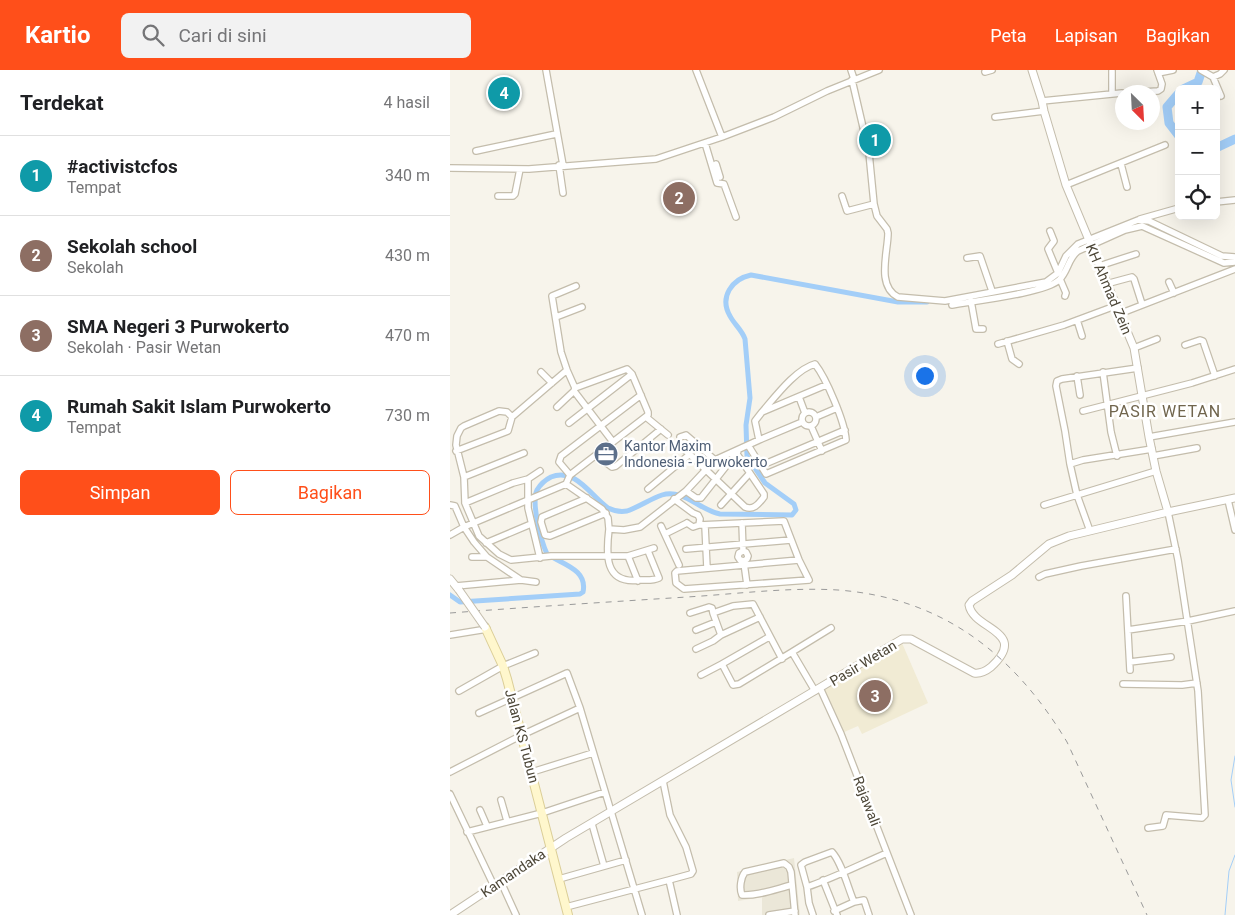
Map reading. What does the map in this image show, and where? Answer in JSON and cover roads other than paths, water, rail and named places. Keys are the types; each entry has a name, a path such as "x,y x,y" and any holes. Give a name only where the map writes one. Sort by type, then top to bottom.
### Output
{"main road":[{"name":"Jalan KS Tubun","path":"486,628 503,666 567,911"}],"street":[{"path":"546,70 561,165 563,193"},
{"path":"696,70 722,137"},
{"path":"851,70 869,153 874,204 877,216 888,233 885,264 886,277 894,295 898,297 945,300 971,299 1048,286 1059,276 1070,250 1078,244 1089,243 1138,220 1175,209"},
{"path":"450,168 520,169 656,159 722,137 783,113 810,98 880,70"},
{"path":"985,72 992,70"},
{"name":"KH Ahmad Zein","path":"1032,70 1066,185 1134,348 1152,453 1168,512"},
{"path":"1160,90 1162,84 1157,71 1173,70"},
{"path":"1201,70 1211,76 1221,96"},
{"path":"1211,76 1220,74 1224,70"},
{"path":"1112,72 1112,94"},
{"path":"1042,100 1115,94"},
{"path":"995,117 1044,111"},
{"path":"476,151 556,134"},
{"path":"706,142 720,177"},
{"path":"706,142 717,183 723,184 736,216"},
{"path":"1066,185 1165,145"},
{"path":"1121,164 1127,187"},
{"path":"498,196 513,196 515,194 520,169"},
{"path":"842,196 847,211 874,204"},
{"path":"1220,202 1235,200"},
{"path":"1138,220 1149,221 1222,256 1235,258"},
{"path":"1104,236 1142,226 1212,258 1224,262 1235,262"},
{"path":"1050,231 1054,241 1048,248 1066,293 1064,296"},
{"path":"1099,266 1136,254"},
{"path":"967,258 980,256 992,291"},
{"path":"1119,314 1235,269"},
{"path":"952,305 992,291 1046,282 1059,276"},
{"path":"1106,284 1132,277 1142,304"},
{"path":"1170,282 1174,293"},
{"path":"576,286 552,296 561,352 574,390 613,442"},
{"path":"971,299 976,329 984,329"},
{"path":"998,344 1116,306"},
{"path":"556,317 582,307"},
{"path":"1077,320 1082,336"},
{"path":"1134,348 1158,339"},
{"path":"1007,341 1013,360 1019,364"},
{"path":"1185,344 1203,341 1215,376"},
{"path":"743,448 766,474 845,441 845,430 837,408 816,365 814,364 801,372 778,393 755,421 759,440"},
{"path":"1090,531 1070,464 1056,386 1057,381 1077,376 1138,368"},
{"path":"450,535 538,496 568,479 646,417 648,412 632,374 629,370 625,369 574,390 557,407"},
{"path":"1084,412 1235,369"},
{"path":"456,451 508,431 512,417 567,370"},
{"path":"541,372 552,383"},
{"path":"1103,372 1116,456"},
{"path":"570,423 632,374"},
{"path":"1077,376 1080,395"},
{"path":"762,412 826,385"},
{"path":"472,557 487,557 506,564 551,556 606,555 628,556 651,549 659,578 630,582 618,577 609,565 606,555 609,529 606,513 568,479 560,462 561,456 641,395"},
{"path":"799,397 805,413"},
{"path":"802,422 805,426 810,426 815,422 816,417 837,408"},
{"path":"487,557 474,542 469,525 465,503 464,476 456,451 457,436 461,428 500,412 507,412 512,417"},
{"path":"805,413 811,413 816,417"},
{"path":"802,422 805,413"},
{"path":"646,417 668,435"},
{"path":"609,529 624,530 640,527 686,491 715,460 802,422"},
{"path":"1149,437 1235,422"},
{"path":"810,426 822,451"},
{"path":"596,455 612,467 616,466 661,429"},
{"path":"760,466 845,430"},
{"path":"680,437 686,436 715,460"},
{"path":"683,448 731,494 749,508 758,504 764,497 764,494 762,488 750,474 743,448"},
{"path":"686,491 699,498 743,448"},
{"path":"1070,464 1083,460 1197,448"},
{"path":"464,476 524,452"},
{"path":"648,489 690,454"},
{"path":"465,503 513,483 528,479 540,471"},
{"path":"1044,505 1156,471"},
{"path":"722,505 750,474"},
{"path":"528,479 531,524 541,557"},
{"path":"677,497 693,513 700,517 706,547 707,568"},
{"path":"587,498 542,517 541,522 546,536 606,513"},
{"path":"1232,499 1235,530"},
{"name":"Pasir Wetan","path":"551,848 905,638 911,639 974,673 985,672 1002,654 1005,646 1004,641 1001,636 972,613 969,606 970,603 1012,576 1049,544 1068,536 1232,499"},
{"path":"450,505 454,506 469,525 521,580"},
{"path":"1148,828 1163,826 1166,816 1205,817 1197,683 1176,549 1168,512"},
{"path":"687,523 687,517 693,513"},
{"path":"687,523 693,527 702,525 784,522 808,580 689,589 681,588 676,583 675,573 677,572 744,563 799,560"},
{"path":"665,534 687,523"},
{"path":"742,523 743,548 748,556 744,563 747,585"},
{"path":"486,543 531,524"},
{"path":"661,526 679,565"},
{"path":"686,549 706,547 743,548 792,540"},
{"path":"1039,577 1081,566 1176,549"},
{"path":"628,556 638,581"},
{"path":"450,579 486,628 450,635"},
{"path":"458,588 521,580 536,582"},
{"path":"1126,596 1130,670"},
{"path":"713,613 733,606 753,604 782,659"},
{"path":"690,613 709,607 712,608 721,635"},
{"path":"1128,630 1188,622 1235,611"},
{"path":"696,649 760,617"},
{"path":"696,630 716,622"},
{"path":"722,664 733,685 736,685 831,628"},
{"path":"700,676 769,637"},
{"path":"459,690 503,666 535,652"},
{"name":"Rajawali","path":"792,652 801,669 818,689 841,734 911,915"},
{"path":"1130,662 1171,657"},
{"path":"479,714 568,673 642,915"},
{"path":"1123,684 1182,685 1197,683"},
{"path":"450,772 580,708"},
{"path":"532,772 593,753"},
{"path":"567,911 693,872 686,847 670,816 663,781"},
{"path":"467,832 542,813 605,792"},
{"path":"450,794 467,832 516,915"},
{"path":"501,800 507,821"},
{"path":"480,810 488,826"},
{"path":"592,824 604,866"},
{"name":"Kamandaka","path":"450,915 551,848"},
{"path":"813,915 802,864 828,852 832,852 834,855 854,902"},
{"path":"807,886 887,853"},
{"path":"559,879 626,860"},
{"path":"769,915 795,913 791,872 789,867 784,863 745,872 742,877 740,890 742,894 767,892 792,885"},
{"path":"669,880 677,915"},
{"path":"823,880 836,913 854,902 864,900 870,915"}],"waterway":[{"path":"1192,85 1198,82 1202,70"},
{"path":"1175,98 1167,107 1169,123 1175,131"},
{"path":"1220,146 1235,139"},
{"path":"1129,226 1144,224 1179,240"},
{"path":"1077,250 1100,238"},
{"path":"450,595 460,602 580,594 583,592 581,578 572,568 547,554 542,540 535,496 541,484 551,477 560,475 575,479 608,508 618,511 627,511 662,495 670,494 685,497 706,509 720,514 792,515 796,510 794,504 765,483 747,456 746,425 750,398 745,339 730,316 726,302 729,290 738,280 751,275 898,302 927,302"},
{"path":"1235,756 1231,780 1235,807"},
{"path":"1225,915 1229,871 1235,855"}],"railway":[{"path":"450,613 762,591 819,589 876,595 911,605 943,618 972,636 999,657 1024,682 1046,711 1067,742 1147,915"}],"place":[{"name":"Rumah Sakit Islam Purwokerto","path":"504,93"},
{"name":"#activistcfos","path":"875,140"},
{"name":"Sekolah school","path":"679,198"},
{"name":"Kantor Maxim Indonesia - Purwokerto","path":"606,454"},
{"name":"SMA Negeri 3 Purwokerto","path":"875,696"}],"district":[{"name":"PASIR WETAN","path":"1165,411"}]}
